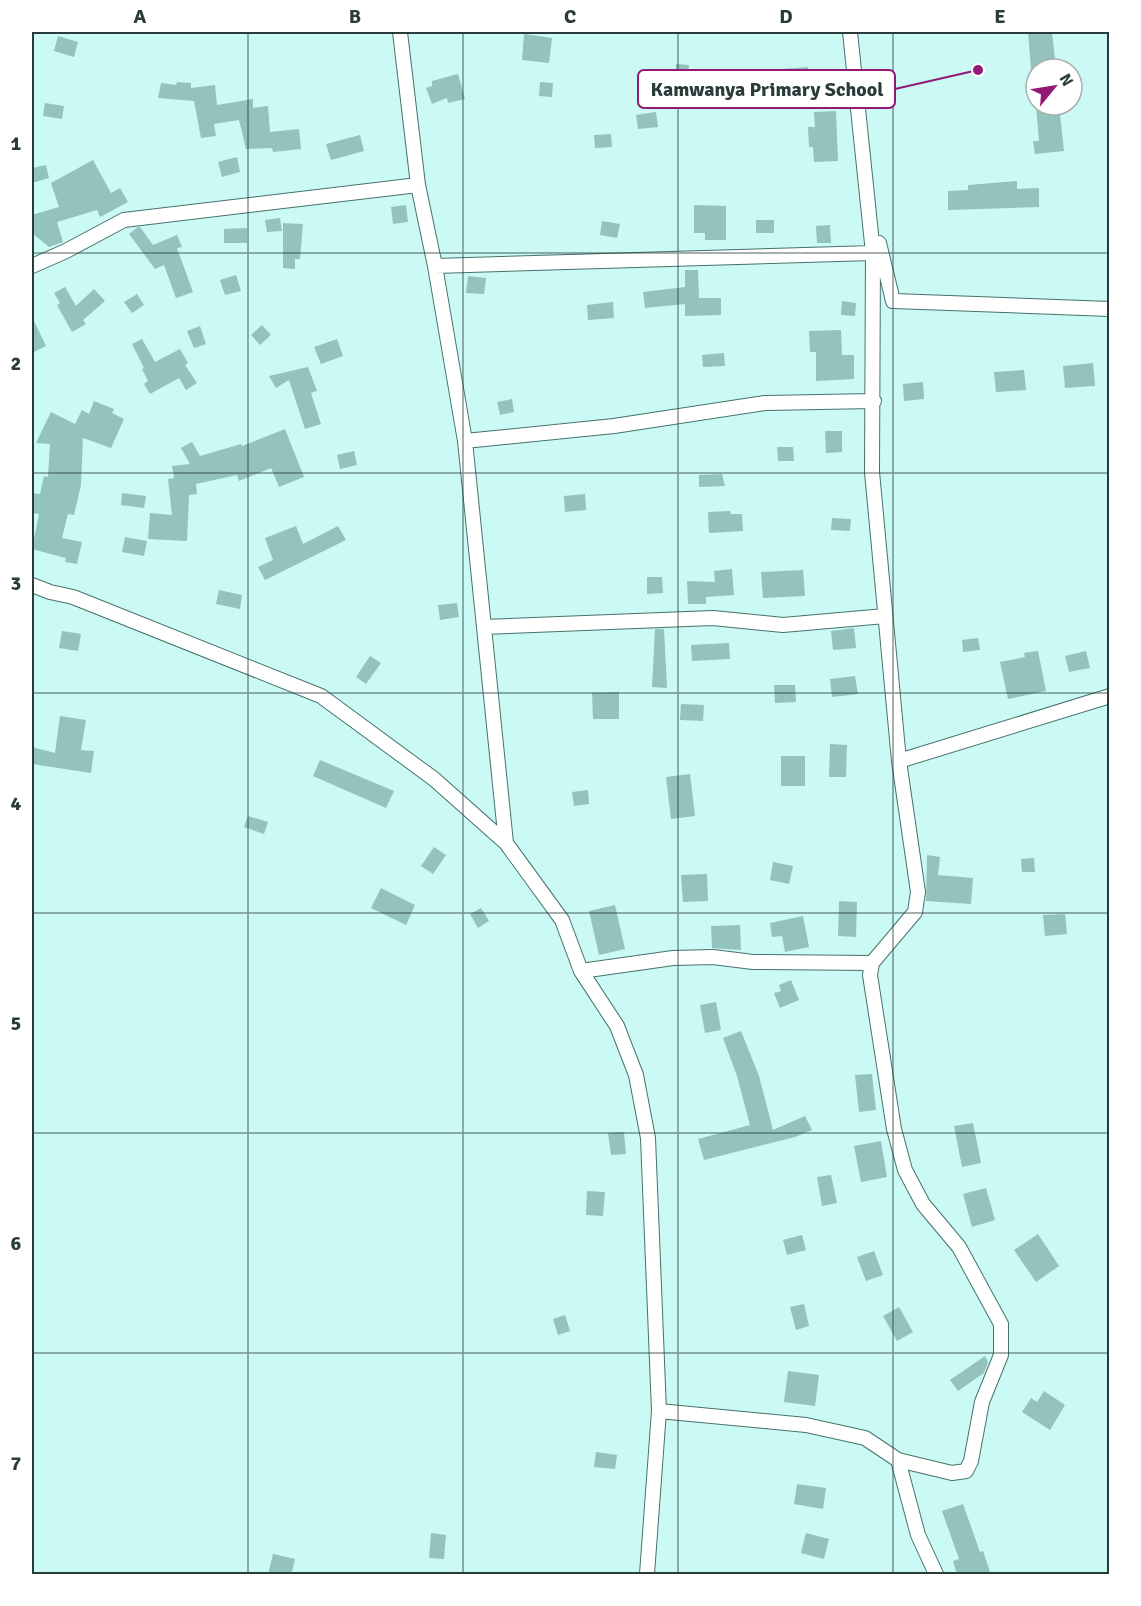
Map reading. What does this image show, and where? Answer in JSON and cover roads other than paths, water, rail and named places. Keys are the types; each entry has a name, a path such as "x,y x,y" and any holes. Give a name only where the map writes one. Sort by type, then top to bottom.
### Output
{"street":[{"path":"400,32 418,185 435,266 465,441 506,843"},
{"path":"659,1411 816,1426 865,1438 898,1460 952,1473 966,1471 971,1461 982,1402 1001,1355 1001,1324 959,1247 923,1204 905,1170 894,1129 889,1086 874,1014 870,975 872,963 915,912 918,892 899,761 872,472 873,253 850,32"},
{"path":"32,266 124,220 418,185"},
{"path":"868,201 893,301 1110,309"},
{"path":"435,266 873,253"},
{"path":"465,441 614,426 765,404 874,401"},
{"path":"32,586 73,597 321,696 434,779 506,843 562,920 581,971 617,1026 636,1076 648,1138 659,1411 647,1575"},
{"path":"484,627 713,618 783,625 885,616"},
{"path":"899,761 1110,696"},
{"path":"581,971 673,958 713,957 753,962 872,963"},
{"path":"898,1460 918,1535 936,1575"}],"place":[{"name":"Kamwanya Primary School","path":"978,70"}]}
